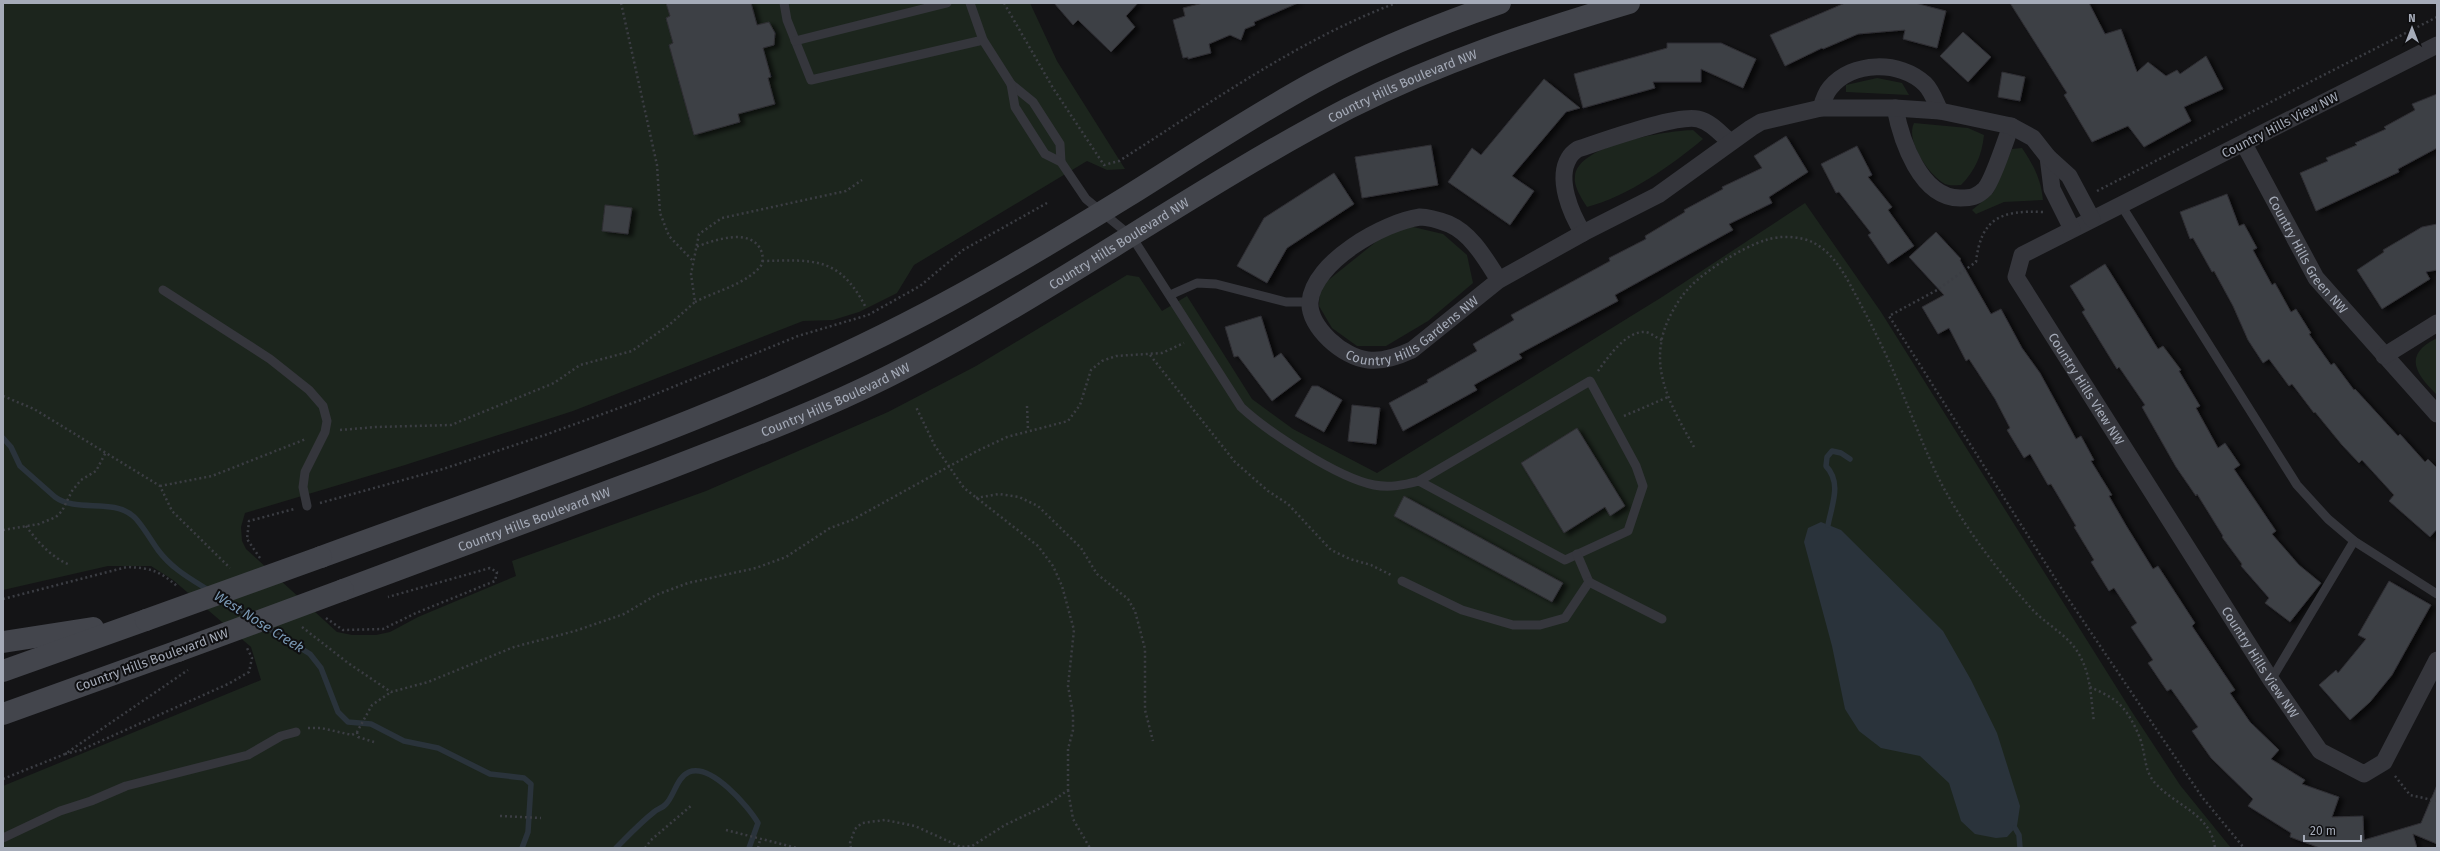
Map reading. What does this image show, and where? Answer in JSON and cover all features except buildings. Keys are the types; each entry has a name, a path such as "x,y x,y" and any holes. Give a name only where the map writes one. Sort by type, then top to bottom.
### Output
{"main road":[{"path":"3,671 577,463 737,401 822,365 945,304 1103,211 1258,115 1315,82 1376,52 1450,20 1500,3"},
{"name":"Country Hills Boulevard NW","path":"3,714 343,590 748,438 885,378 995,320 1261,158 1347,110 1413,78 1485,48 1629,3"},
{"path":"3,642 146,620"}],"street":[{"name":"Country Hills View NW","path":"2384,762 2364,774 2320,751 2271,680 2016,277 2022,255 2437,45"},
{"path":"1821,108 1829,89 1849,73 1875,67 1890,67 1915,76 1926,85 1940,111"},
{"name":"Country Hills Gardens NW","path":"1310,302 1315,324 1328,339 1345,352 1367,360 1385,358 1412,350 1499,280 1583,233 1658,195 1730,142 1761,122 1821,108 1895,108 1940,111 2011,126 2033,138 2048,157 2069,176 2083,199 2092,219"},
{"path":"1895,108 1900,134 1918,171 1936,190 1954,198 1974,198 1986,188 2011,126"},
{"path":"1583,233 1573,217 1564,170 1569,157 1578,149 1676,120 1697,119 1709,123 1730,142"},
{"name":"Country Hills Green NW","path":"2244,144 2316,278 2437,414"},
{"path":"2048,157 2052,189 2072,229"},
{"path":"1310,302 1313,292 1324,272 1355,244 1397,222 1422,217 1450,225 1472,241 1499,280"},
{"path":"2384,356 2437,323"},
{"path":"2384,762 2437,660"}],"lane":[{"path":"784,3 787,20 811,80 983,40"},
{"path":"795,41 948,3"},
{"path":"970,3 983,40 1011,84 1033,102 1060,144 1061,162"},
{"path":"1011,84 1015,107 1045,154 1061,162 1077,183 1086,199 1103,211 1132,237 1241,407 1258,422 1336,471 1374,484 1399,487 1419,481 1590,381 1636,466 1643,486 1628,531 1565,560 1419,481"},
{"path":"2121,205 2297,485 2328,519 2354,541 2437,594"},
{"path":"1170,295 1197,283 1216,284 1286,302 1310,302"},
{"path":"164,290 270,359 309,390 323,406 326,421 325,432 305,472 303,487 307,506"},
{"path":"2271,680 2354,541"},
{"path":"1577,554 1589,582 1662,619"},
{"path":"1402,581 1462,610 1513,625 1540,625 1565,618 1589,582"},
{"path":"3,838 60,811 91,801 126,786 248,755 281,736 296,732"}],"path":[{"path":"620,3 657,165 660,213 669,236 693,261"},
{"path":"1004,3 1053,88 1104,165 1119,161 1244,80 1320,38 1396,3"},
{"path":"2083,199 2437,17"},
{"path":"695,302 691,274 699,234 722,218 846,191 862,180"},
{"path":"2062,209 2012,212 1999,216 1990,223 1982,234 1976,262 1937,290 1889,316 2063,592 2202,797 2244,848"},
{"path":"160,486 212,476 325,432 376,427 451,425 554,383 580,365 632,351 669,325 695,302 752,274 762,266 762,253 756,244 746,237 731,237 696,246"},
{"path":"1694,448 1668,398 1661,360 1662,340 1671,316 1688,289 1713,269 1741,252 1767,240 1792,237 1813,242 1826,252 1844,272 1874,329 1918,432 1953,505 2006,578 2034,611 2072,645 2085,667 2090,686 2094,722"},
{"path":"762,261 798,260 824,263 845,277 856,288 865,306"},
{"path":"1590,381 1609,355 1635,333 1646,332 1662,340"},
{"path":"296,732 321,728 352,735 357,732 368,712 380,698 391,692 428,682 514,646 575,631 624,614 656,595 688,583 756,568 786,557 830,528 852,520 949,466 1007,437 1028,430 1068,421 1080,405 1091,370 1102,361 1116,356 1150,355 1168,351 1195,336"},
{"path":"1150,355 1235,462 1268,490 1288,504 1331,550 1350,559 1371,565 1402,581"},
{"path":"3,396 34,410 106,452 160,486 172,511 220,560"},
{"path":"1612,422 1668,398"},
{"path":"1027,406 1028,430"},
{"path":"916,407 936,446 964,488 1038,546 1053,566 1062,586 1074,630 1068,686 1073,713 1073,730 1068,749 1068,790 1073,819 1090,848"},
{"path":"3,530 26,526 56,517 62,511 72,491 82,480 96,471 106,452"},
{"path":"975,498 999,494 1019,498 1038,506 1081,548 1097,574 1128,599 1135,611 1145,649 1145,710 1154,740"},
{"path":"26,526 34,537 59,560 68,564"},
{"path":"312,636 391,692"},
{"path":"3,779 65,754 191,668"},
{"path":"2090,686 2106,695 2123,708 2143,747 2150,776 2158,786 2199,818 2213,837 2215,848"},
{"path":"357,732 358,737 374,742"},
{"path":"2384,762 2410,795 2437,801"},
{"path":"851,848 850,843 856,830 862,823 879,820 915,826 961,847 972,846 1005,825 1049,804 1068,790"},
{"path":"645,848 651,840 692,805"},
{"path":"500,816 541,818"},
{"path":"726,830 760,840 797,848"},
{"path":"758,848 760,840"}],"shaded area":[{"path":"3,3 1030,3 1057,61 1125,169 1107,170 1087,161 914,265 897,293 859,312 833,320 803,321 573,411 405,465 245,513 241,527 242,541 246,549 337,632 352,635 376,635 390,632 418,617 516,576 512,561 706,491 888,412 976,366 1127,275 1139,277 1162,311 1187,296 1252,399 1293,429 1377,473 1662,297 1805,203 1881,312 2132,712 2180,785 2231,848 3,848 3,786 261,680 251,647 173,580 151,566 108,566 3,590"},
{"path":"1877,78 1902,83 1909,95 1846,92 1846,85"},
{"path":"1914,123 1968,128 1984,135 1980,156 1974,168 1961,185 1945,184 1932,173 1920,157 1916,148 1912,130"},
{"path":"1693,130 1703,139 1677,159 1648,179 1618,196 1587,207 1575,184 1575,176 1580,165 1591,155 1625,141 1664,133"},
{"path":"2022,148 2036,173 2041,186 2043,200 2004,202 1976,214 1972,210 1993,193 2012,149"},
{"path":"1409,226 1443,234 1467,255 1473,283 1428,321 1386,346 1357,346 1332,328 1319,306 1320,291 1326,282 1382,237"},
{"path":"2437,338 2437,395 2423,380 2416,365 2416,358 2419,351 2426,344"},
{"path":"1821,522 1841,530 1943,631 1971,680 1997,733 2020,806 2017,826 2007,837 1996,838 1975,834 1961,821 1949,783 1920,756 1881,748 1859,731 1845,709 1832,646 1804,542 1808,528"}],"waterway":[{"name":"West Nose Creek","path":"3,438 11,447 20,466 55,497 64,502 105,506 125,511 136,519 163,557 169,563 210,591"},
{"path":"1828,525 1835,487 1834,479 1826,466 1827,457 1832,451 1841,453 1850,459"},
{"name":"West Nose Creek","path":"223,599 253,618"},
{"name":"West Nose Creek","path":"263,625 310,654 321,668 338,712 348,722 371,724 404,741 438,748 490,774 524,778 531,784 528,832 522,848"},
{"name":"West Nose Creek","path":"616,848 655,811 669,801 681,778 685,774 698,771 708,774 728,788 738,797 758,823 749,848"},
{"path":"2015,828 2019,835 2020,848"}]}
